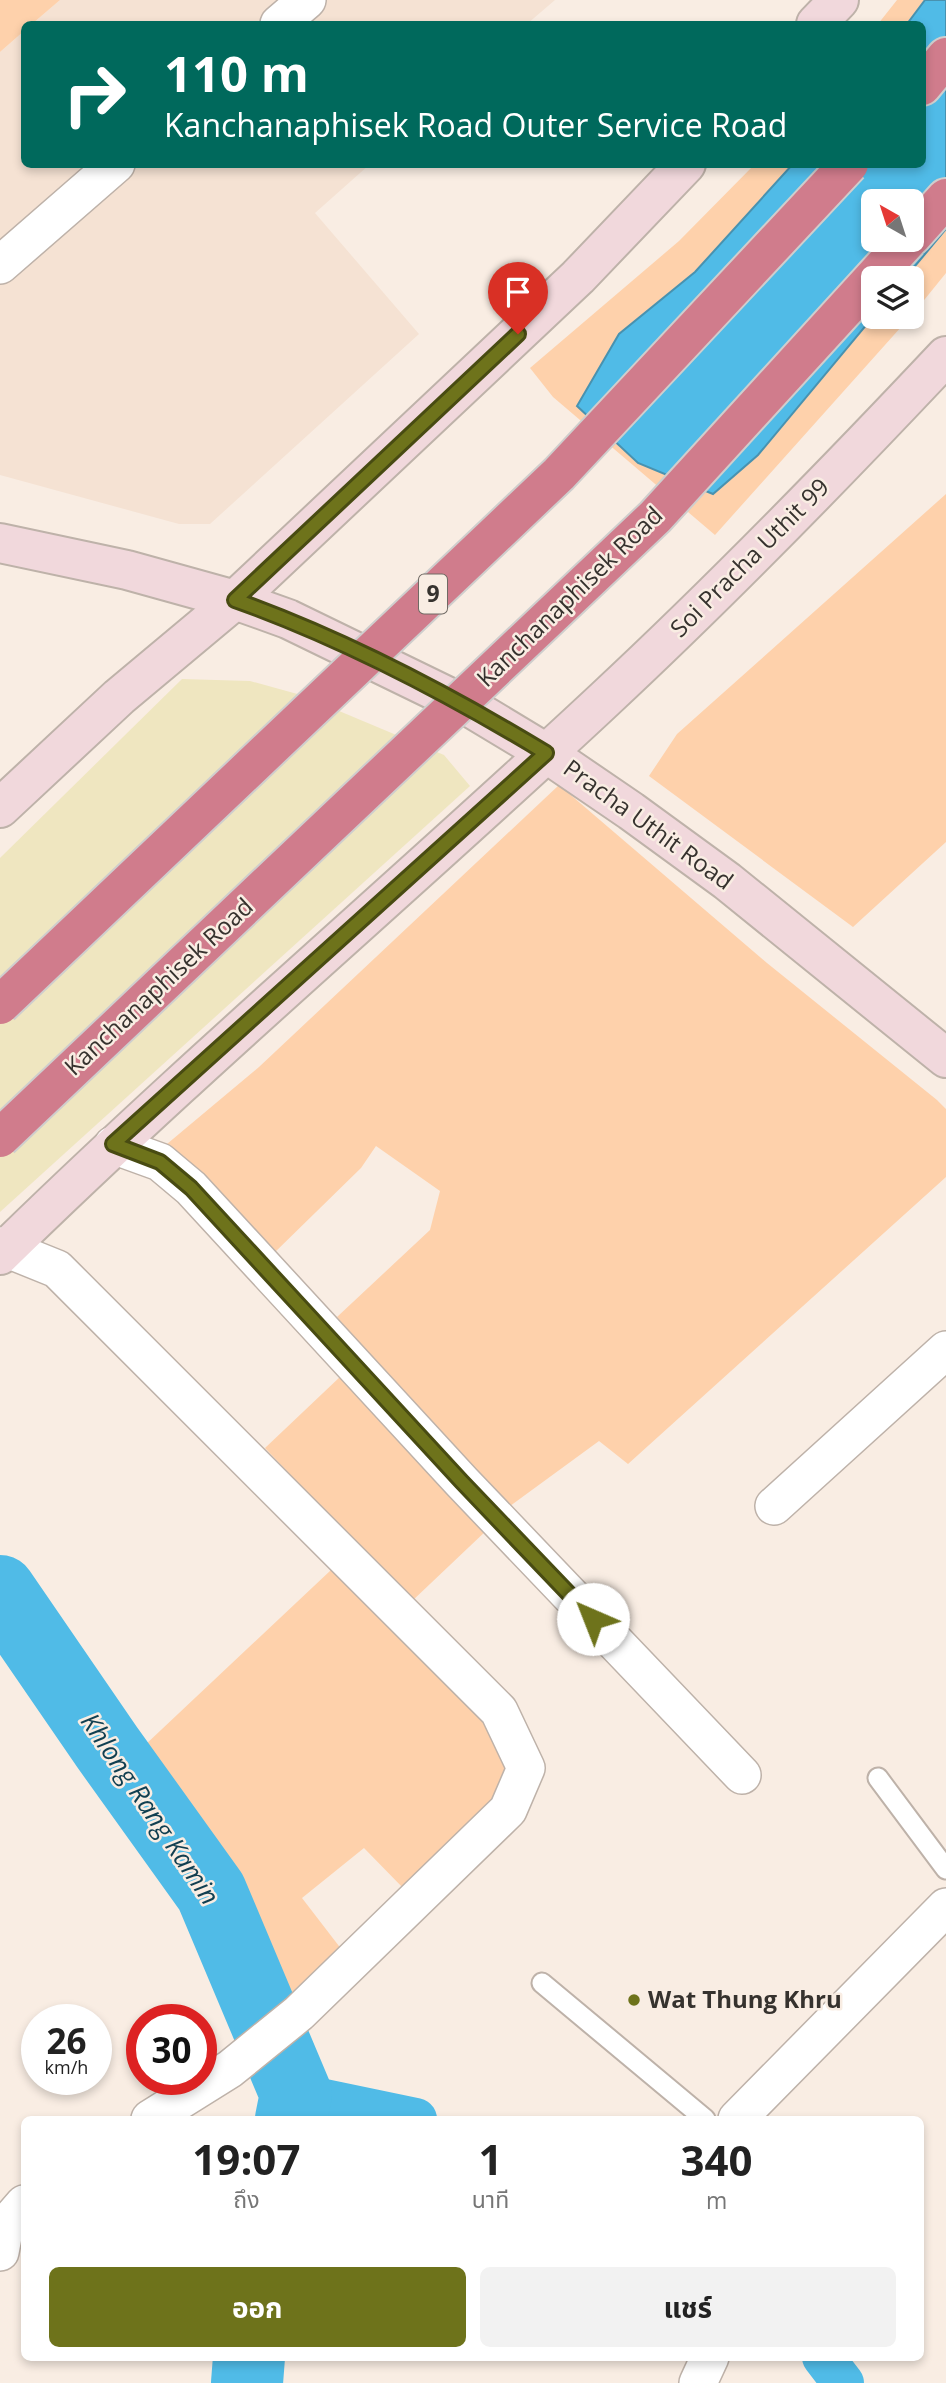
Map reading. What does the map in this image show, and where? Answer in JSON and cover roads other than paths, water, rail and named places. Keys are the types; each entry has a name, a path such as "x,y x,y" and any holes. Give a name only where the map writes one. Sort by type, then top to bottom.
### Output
{"highway":[{"path":"926,81 946,57"},
{"name":"9","path":"0,1005 559,474 845,168"},
{"path":"924,223 946,198"},
{"name":"Kanchanaphisek Road","path":"0,1138 655,517 897,252"}],"main road":[{"path":"819,21 839,0"},
{"path":"0,808 119,697 235,600 578,276 682,168"},
{"name":"Soi Pracha Uthit 99","path":"2,1250 113,1144 546,753 678,629 846,463 946,356"},
{"name":"Pracha Uthit Road","path":"0,543 127,570 235,600 288,619 473,709 546,753 631,811 727,881 943,1051"}],"street":[{"path":"282,21 307,0"},
{"path":"0,265 111,168"},
{"path":"113,1144 160,1162 191,1188 462,1482 742,1775"},
{"path":"2,1250 57,1269 499,1711 526,1768 508,1810 299,2013 230,2069 155,2116"},
{"path":"774,1506 946,1350"},
{"path":"740,2116 945,1911"},
{"path":"0,2252 5,2226 21,2207"},
{"path":"698,2383 708,2361"}],"lane":[{"path":"878,1778 946,1869"},
{"path":"542,1983 701,2116"}],"water":[{"path":"925,0 946,0 946,229 915,266 861,266 863,329 758,455 713,494 638,463 577,406 619,334 695,272 789,168 926,168 926,21 909,21"}],"waterway":[{"name":"Khlong Rang Kamin","path":"0,1591 211,1892 296,2094 292,2116"},
{"path":"296,2094 402,2116"},
{"name":"Khlong Rang Kamin","path":"247,2383 249,2361"},
{"path":"826,2361 843,2383"}],"place":[{"name":"Wat Thung Khru","path":"634,2000"}]}
